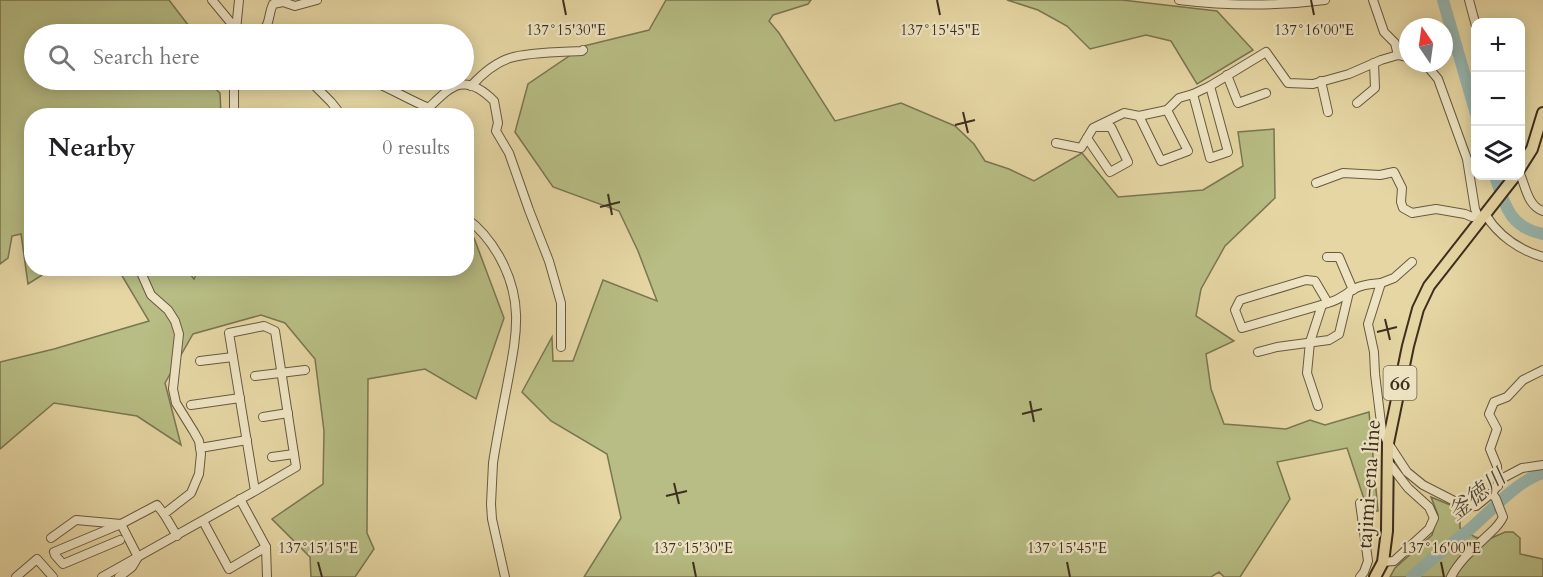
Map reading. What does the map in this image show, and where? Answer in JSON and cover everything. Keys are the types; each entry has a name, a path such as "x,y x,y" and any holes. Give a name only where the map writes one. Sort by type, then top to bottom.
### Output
{"main road":[{"path":"1525,163 1537,148 1543,113"},
{"name":"tajimi-ena line","path":"1375,577 1383,562 1388,531 1388,443 1418,309 1429,286 1482,215 1512,180"}],"street":[{"path":"212,0 230,24"},
{"path":"237,24 239,0"},
{"path":"268,24 273,4 283,2 295,6 317,0"},
{"path":"1179,0 1240,4 1323,0"},
{"path":"1056,143 1081,148 1093,128 1124,113 1139,116 1167,110 1179,98 1209,86 1266,52 1288,83 1313,84 1348,74 1398,55 1395,43 1384,32 1373,0"},
{"path":"1470,0 1474,18"},
{"path":"474,83 483,73 510,58 583,50"},
{"path":"1357,103 1375,88 1374,63"},
{"path":"1432,72 1438,79 1467,159 1475,209 1509,240 1522,249 1543,257"},
{"path":"1227,75 1238,104 1266,93"},
{"path":"1321,81 1328,112"},
{"path":"1193,94 1210,158 1228,152 1209,86"},
{"path":"474,88 490,97 496,106 498,123 496,131 509,153 549,261 561,303 561,347"},
{"path":"234,90 234,108"},
{"path":"319,90 335,108"},
{"path":"394,90 429,108 449,90"},
{"path":"1139,116 1161,161 1188,151 1167,110"},
{"path":"1087,138 1110,172 1128,162 1111,127 1093,128"},
{"path":"1316,183 1343,173 1380,176 1394,172 1402,188 1401,202 1404,208 1412,213 1436,209 1472,217 1482,215"},
{"path":"1523,180 1531,203 1543,210"},
{"path":"474,225 486,235 502,261 511,281 516,306 516,338 491,484 492,519 505,577"},
{"path":"1258,352 1277,346 1329,340 1339,334 1351,291 1339,257 1327,257"},
{"path":"1318,406 1307,373 1310,342 1325,304 1315,281 1306,280 1240,300 1234,310 1242,328 1325,304 1339,300 1364,285 1381,283 1394,278 1412,262"},
{"path":"143,276 151,294 168,310 175,321 179,334 173,389 176,403 199,441 201,454 199,474 191,493 164,514"},
{"path":"1381,283 1368,324 1374,352 1382,431 1407,472 1422,485 1466,507 1476,506 1494,496 1503,478 1522,468 1543,465"},
{"path":"102,577 296,468 275,331 264,327 229,333 255,491"},
{"path":"200,362 233,357"},
{"path":"255,376 305,369"},
{"path":"1498,486 1497,466 1490,449 1497,429 1489,414 1494,402 1506,397 1523,380 1543,370"},
{"path":"191,405 240,398"},
{"path":"263,417 288,413"},
{"path":"200,448 247,440"},
{"path":"272,457 294,454"},
{"path":"1383,562 1395,561 1429,529 1434,518 1429,507 1408,488 1387,461"},
{"path":"1451,577 1455,568 1499,525 1503,517 1494,496"},
{"path":"240,499 266,547 267,577"},
{"path":"1360,503 1368,561 1360,577"},
{"path":"120,540 63,564 54,552 157,506 177,536"},
{"path":"51,538 76,520 121,524"},
{"path":"203,521 229,569 266,547"},
{"path":"121,524 138,557"},
{"path":"119,577 132,567 138,557"},
{"path":"16,577 37,559 53,577"}],"green space":[{"path":"0,0 169,0 187,24 24,24 24,90 217,90 220,93 221,108 24,108 24,255 21,234 12,236 8,258 0,264"},
{"path":"666,0 811,0 808,4 773,15 769,21 835,121 901,103 955,126 974,144 985,161 1034,181 1082,153 1118,197 1203,190 1243,166 1238,132 1274,129 1275,198 1225,246 1201,289 1196,316 1234,341 1206,354 1211,389 1224,424 1286,429 1310,420 1325,425 1369,412 1378,511 1368,511 1347,448 1277,462 1290,499 1240,577 1224,577 1219,572 1211,577 584,577 621,518 607,454 551,421 522,392 552,337 553,361 573,361 603,280 657,301 638,251 619,211 553,187 515,132 528,84 584,46 649,30"},
{"path":"1007,0 1122,0 1217,11 1253,50 1197,84 1171,41 1146,35 1090,49 1067,26 1038,10"},
{"path":"474,238 504,318 476,399 425,369 368,379 367,533 374,549 355,577 311,577 310,557 272,519 323,484 324,431 315,359 285,323 261,315 193,334 165,383 181,445 137,416 54,403 0,449 0,362 149,321 122,276 192,276 194,279 195,276 474,276"},
{"path":"27,276 41,276 28,284"},
{"path":"1431,497 1460,509 1460,528 1475,537 1487,540 1505,532 1513,532 1520,538 1520,554 1543,559 1543,577 1390,577 1395,568 1432,535 1438,515"}],"waterway":[{"path":"1443,0 1471,97"},
{"path":"1497,180 1506,205 1516,220 1532,231 1543,234"},
{"name":"釜徳川","path":"1412,577 1514,489 1543,473"}]}
